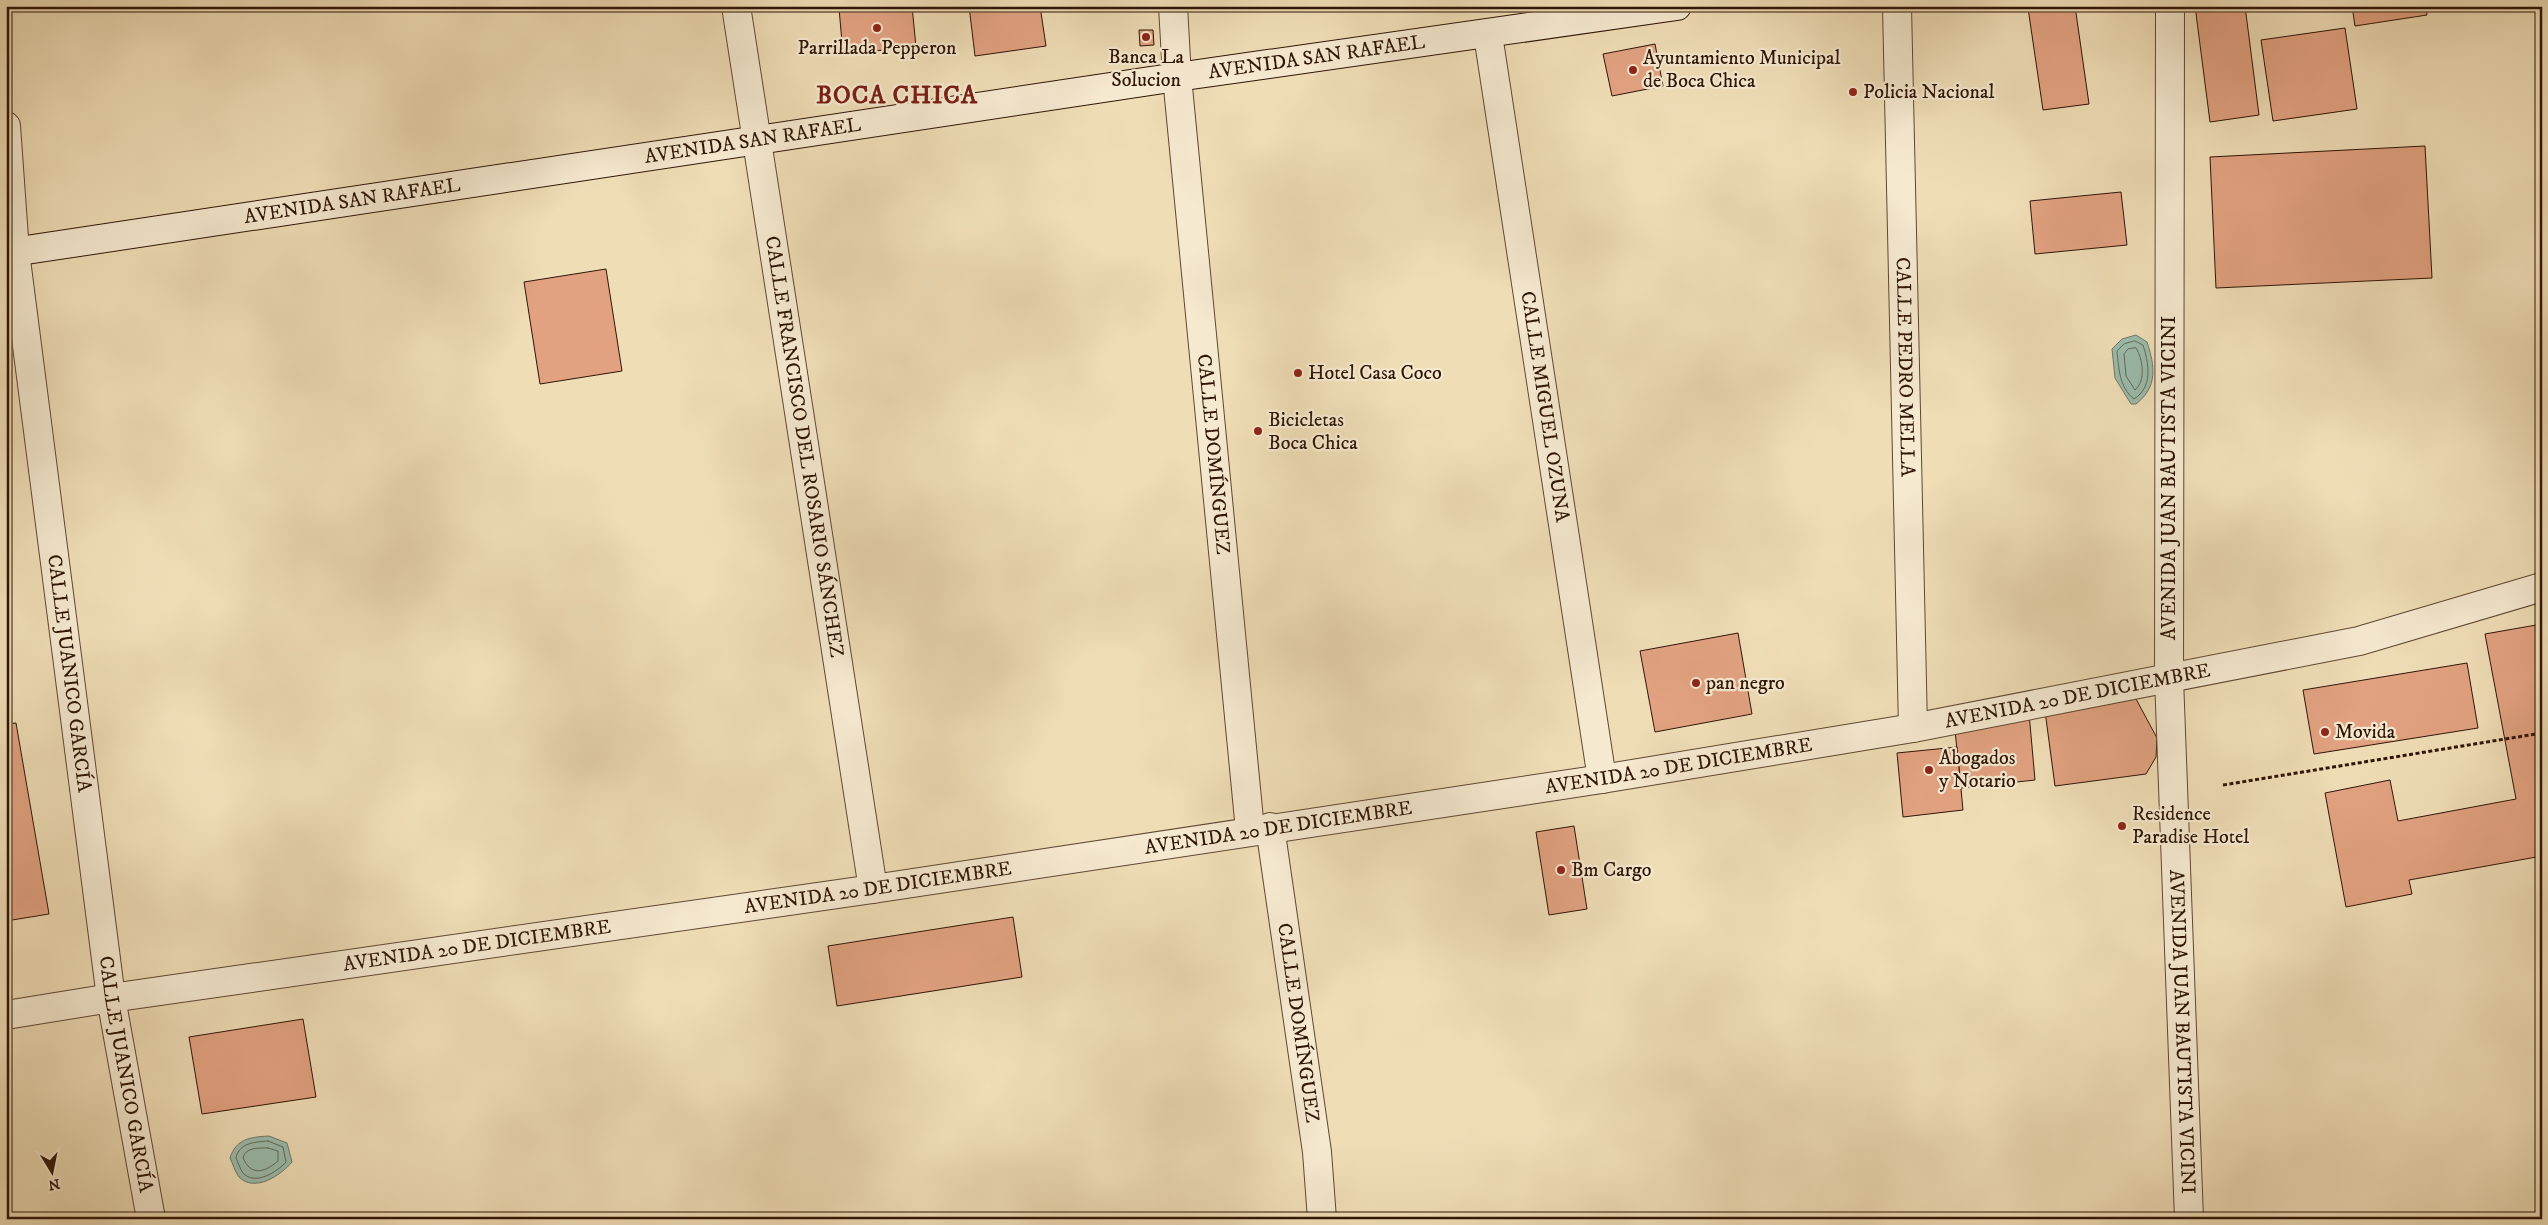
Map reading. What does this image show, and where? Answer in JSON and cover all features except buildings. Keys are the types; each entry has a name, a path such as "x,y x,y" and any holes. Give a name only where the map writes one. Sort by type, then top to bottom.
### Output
{"street":[{"name":"CALLE FRANCISCO DEL ROSARIO SÁNCHEZ","path":"736,6 873,889"},
{"name":"CALLE DOMÍNGUEZ","path":"1172,6 1176,77 1260,829 1317,1152 1322,1219"},
{"name":"AVENIDA SAN RAFAEL","path":"10,252 1176,77 1488,35 1677,6"},
{"name":"CALLE PEDRO MELLA","path":"1897,6 1913,728"},
{"name":"AVENIDA JUAN BAUTISTA VICINI","path":"2170,6 2169,678 2189,1219"},
{"name":"CALLE MIGUEL OZUNA","path":"1488,35 1602,779"},
{"name":"CALLE JUANICO GARCÍA","path":"6,126 10,252 111,998 151,1219"},
{"name":"AVENIDA 20 DE DICIEMBRE","path":"6,1015 111,998 873,889 1260,829 1602,779 1913,728 2359,641 2542,587"}],"path":[{"path":"2223,785 2542,733"}],"water":[{"path":"2136,335 2147,342 2152,359 2153,376 2148,391 2136,404 2131,404 2115,378 2112,349 2122,339"},
{"path":"269,1136 287,1143 292,1162 275,1177 260,1183 245,1181 239,1177 230,1158 233,1152 245,1140"}],"place":[{"name":"Parrillada Pepperon","path":"877,28"},
{"name":"Banca La Solucion","path":"1146,37"},
{"name":"Ayuntamiento Municipal de Boca Chica","path":"1633,70"},
{"name":"Policia Nacional","path":"1853,92"},
{"name":"Hotel Casa Coco","path":"1298,373"},
{"name":"Bicicletas Boca Chica","path":"1258,431"},
{"name":"pan negro","path":"1696,683"},
{"name":"Movida","path":"2325,732"},
{"name":"Abogados y Notario","path":"1929,770"},
{"name":"Residence Paradise Hotel","path":"2122,826"},
{"name":"Bm Cargo","path":"1561,870"}],"district":[{"name":"BOCA CHICA","path":"897,95"}]}
